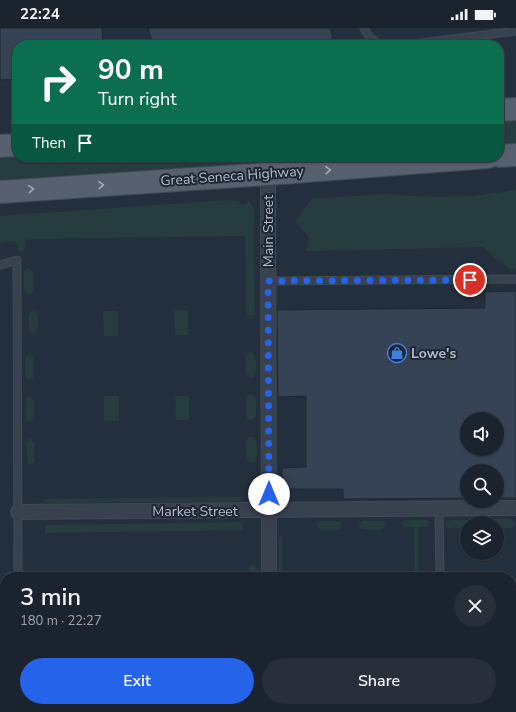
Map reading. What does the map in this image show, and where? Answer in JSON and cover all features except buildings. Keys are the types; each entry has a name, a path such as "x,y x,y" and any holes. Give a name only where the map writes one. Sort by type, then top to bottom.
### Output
{"main road":[{"path":"504,110 516,109"},
{"path":"0,146 12,145"},
{"path":"504,156 516,155"},
{"name":"Great Seneca Highway","path":"0,192 423,162"}],"street":[{"name":"Main Street","path":"268,174 269,572"},
{"name":"Market Street","path":"18,512 516,508"}],"lane":[{"path":"364,28 373,40"},
{"path":"445,40 516,31"},
{"path":"0,265 17,260 18,572"},
{"path":"268,281 516,280"},
{"path":"440,509 440,572"}],"green space":[{"path":"516,118 516,145 504,146 504,119"},
{"path":"12,153 12,162 296,162 0,183 0,154"},
{"path":"516,190 516,269 510,269 482,247 307,251 309,237 295,221 312,199 383,194 434,197 473,196"},
{"path":"229,200 237,201 244,205 249,201 253,207 255,314 251,316 246,314 245,236 25,239 25,249 22,252 18,250 15,241 0,243 0,216"},
{"path":"28,268 33,272 33,291 29,295 25,292 24,281 25,270"},
{"path":"188,310 188,335 175,335 174,311"},
{"path":"103,311 118,311 118,336 104,336"},
{"path":"30,312 36,312 38,316 38,327 36,332 33,333 30,332 28,322"},
{"path":"253,352 255,357 256,371 254,376 251,378 247,376 245,364 248,353"},
{"path":"29,354 33,357 33,378 28,380 25,377 25,358"},
{"path":"249,394 256,398 256,417 252,420 248,419 246,413 246,403"},
{"path":"29,396 34,400 34,419 31,422 25,419 26,399"},
{"path":"104,396 119,396 119,421 104,421"},
{"path":"175,396 189,396 189,420 176,420"},
{"path":"250,437 254,437 257,446 256,459 255,462 252,463 249,461 246,453 247,440"},
{"path":"29,439 31,439 34,443 34,462 31,465 28,464 26,443"},
{"path":"241,497 241,501 44,503 44,499"},
{"path":"504,519 510,519 514,522 515,525 511,528 504,528"},
{"path":"406,520 426,520 430,522 427,527 418,527 419,572 415,572 414,527 403,527 402,523"},
{"path":"450,520 460,520 460,529 448,528 446,525"},
{"path":"321,521 337,521 342,523 342,527 338,530 320,530 317,526"},
{"path":"363,521 383,521 385,526 382,530 362,529 360,528 359,524"},
{"path":"242,522 243,530 45,533 45,525"},
{"path":"282,535 283,572 279,572 279,538"},
{"path":"253,564 257,567 258,572 249,572 249,568"}],"place":[{"name":"Lowe's","path":"397,353"}],"route":[{"path":"269,494 268,281 470,280"}]}
